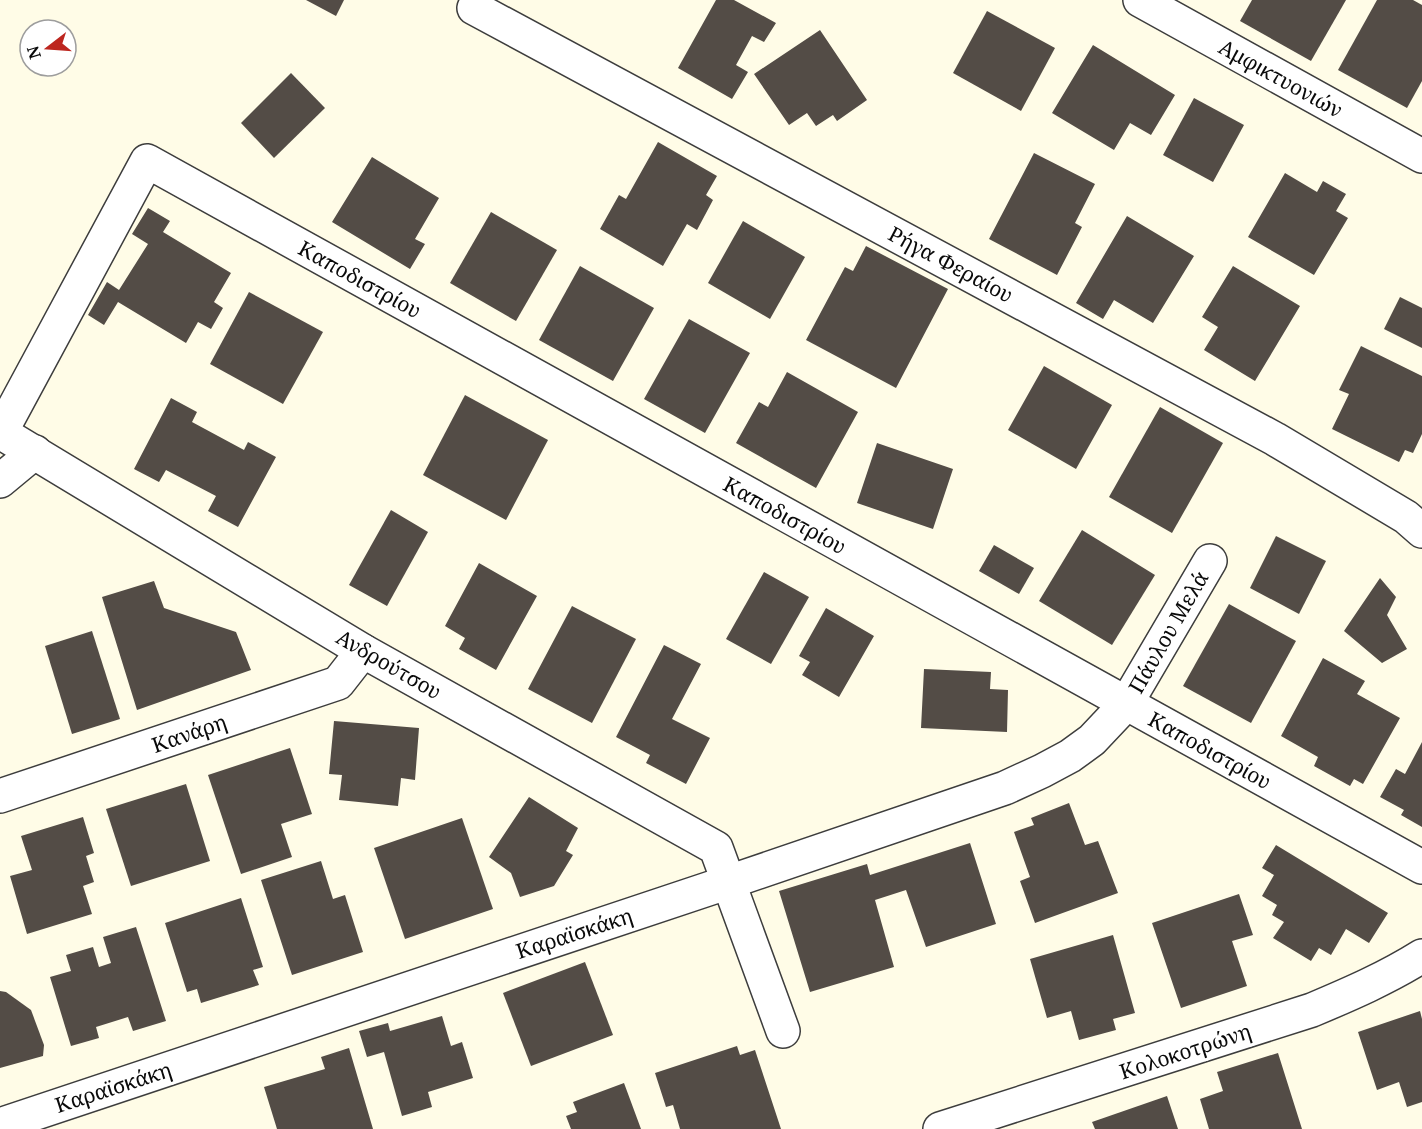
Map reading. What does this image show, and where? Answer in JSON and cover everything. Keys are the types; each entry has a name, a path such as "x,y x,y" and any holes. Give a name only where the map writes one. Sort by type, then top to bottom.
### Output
{"street":[{"name":"Αμφικτυονιών","path":"1140,0 1422,156"},
{"name":"Ρήγα Φεραίου","path":"474,8 1275,439 1406,517 1422,531"},
{"name":"Καποδιστρίου","path":"0,432 147,161 1422,867"},
{"name":"Ανδρούτσου","path":"0,432 363,651 716,848 783,1031"},
{"path":"0,481 35,452"},
{"name":"Πάυλου Μελά","path":"1126,704 1210,561"},
{"name":"Κανάρη","path":"0,796 338,683 363,651"},
{"name":"Καραϊσκάκη","path":"0,1125 1005,788 1070,756 1092,740 1126,704"},
{"name":"Κολοκοτρώνη","path":"940,1129 1312,1010 1364,989 1422,956"}],"building":[{"path":"306,0 344,0 336,16"},
{"path":"716,0 734,0 776,23 764,42 752,36 736,65 748,72 732,99 678,68"},
{"path":"1252,0 1346,0 1311,61 1240,21"},
{"path":"1377,0 1413,0 1422,5 1422,81 1407,108 1338,70"},
{"path":"987,11 1055,48 1021,111 953,73"},
{"path":"820,30 867,100 837,121 833,115 816,126 807,113 789,125 754,74"},
{"path":"1093,45 1175,95 1151,135 1130,123 1114,150 1052,113"},
{"path":"291,73 325,108 274,158 241,123"},
{"path":"1194,98 1244,125 1213,182 1163,155"},
{"path":"658,142 717,176 706,195 713,200 697,230 687,224 663,266 600,229 619,195 626,199"},
{"path":"1034,153 1095,184 1075,223 1082,227 1057,275 989,239"},
{"path":"372,157 439,198 415,239 425,244 410,269 332,222"},
{"path":"1285,173 1317,192 1323,181 1346,194 1336,211 1348,218 1314,275 1248,237"},
{"path":"148,208 170,221 163,232 231,273 214,302 223,308 211,329 198,322 186,343 118,302 104,325 88,315 107,282 119,290 148,244 132,234"},
{"path":"491,212 557,250 516,321 450,283"},
{"path":"1127,216 1194,256 1153,323 1114,300 1103,319 1076,303"},
{"path":"743,221 805,257 770,319 708,283"},
{"path":"866,246 948,289 896,388 806,340 845,267 853,271"},
{"path":"580,266 654,308 613,381 539,340"},
{"path":"1233,266 1300,306 1255,381 1204,350 1218,327 1202,317"},
{"path":"249,292 323,332 283,404 210,364"},
{"path":"1400,297 1422,308 1422,348 1384,329"},
{"path":"689,319 750,353 705,433 644,399"},
{"path":"1361,346 1422,376 1422,434 1413,453 1405,450 1399,462 1332,429 1349,394 1339,390"},
{"path":"1044,366 1112,405 1076,469 1008,430"},
{"path":"787,372 858,412 816,488 736,443 759,402 768,407"},
{"path":"465,395 548,440 506,520 423,475"},
{"path":"171,398 197,412 192,422 244,450 248,442 276,457 238,527 208,511 216,496 166,470 159,482 134,469"},
{"path":"1160,407 1223,443 1172,533 1109,497"},
{"path":"877,443 953,469 933,529 857,503"},
{"path":"391,510 428,532 387,606 349,585"},
{"path":"1082,530 1155,575 1112,645 1039,601"},
{"path":"1276,536 1326,561 1299,614 1250,588"},
{"path":"994,545 1034,568 1019,594 979,571"},
{"path":"479,563 537,596 496,670 459,649 465,638 445,626"},
{"path":"764,572 809,597 771,664 726,639"},
{"path":"1380,578 1396,597 1387,615 1407,649 1382,663 1344,631"},
{"path":"154,581 164,608 236,632 251,670 137,710 102,597"},
{"path":"1229,604 1296,641 1251,723 1183,686"},
{"path":"572,606 636,639 592,723 528,689"},
{"path":"826,608 874,636 839,697 802,675 810,662 799,656"},
{"path":"92,631 120,719 72,734 45,646"},
{"path":"664,645 701,664 672,719 710,738 686,784 646,763 650,755 616,737"},
{"path":"1323,658 1365,681 1357,694 1400,718 1363,784 1354,779 1350,786 1314,766 1318,757 1281,736"},
{"path":"924,669 991,672 990,689 1008,690 1007,732 921,728"},
{"path":"334,721 419,728 415,780 401,778 398,806 339,800 342,775 329,774"},
{"path":"1422,742 1422,827 1401,815 1404,810 1380,797 1396,769 1405,774"},
{"path":"290,748 312,814 281,824 292,857 241,874 208,775"},
{"path":"186,784 210,861 131,886 106,809"},
{"path":"529,797 578,828 566,851 573,855 554,886 520,897 511,873 489,857"},
{"path":"1069,803 1085,845 1098,841 1118,893 1035,923 1020,881 1030,877 1014,832 1034,825 1031,818"},
{"path":"83,817 94,853 86,856 94,882 83,886 92,914 27,934 10,876 32,870 21,836"},
{"path":"462,818 493,909 405,939 374,848"},
{"path":"970,843 996,924 926,947 906,890 875,900 894,967 810,992 779,891 867,864 870,875"},
{"path":"1276,845 1388,913 1369,943 1346,929 1331,955 1319,948 1311,961 1273,938 1284,922 1272,915 1277,905 1262,896 1274,875 1262,868"},
{"path":"321,861 333,899 345,895 363,952 292,975 261,880"},
{"path":"1239,894 1253,935 1232,941 1247,986 1181,1008 1152,923"},
{"path":"241,898 263,967 253,970 259,985 201,1003 197,989 187,992 165,923"},
{"path":"136,927 166,1021 133,1031 128,1017 96,1027 99,1038 71,1046 50,977 71,971 66,955 93,947 99,967 111,963 103,937"},
{"path":"1113,935 1135,1013 1113,1019 1116,1030 1079,1040 1071,1011 1047,1018 1030,959"},
{"path":"585,962 613,1035 531,1066 503,993"},
{"path":"0,991 6,992 31,1010 44,1045 43,1056 0,1068"},
{"path":"1420,1011 1422,1019 1422,1102 1407,1107 1399,1082 1377,1090 1358,1032"},
{"path":"442,1016 451,1046 462,1042 473,1078 428,1092 432,1107 402,1116 384,1052 367,1057 359,1031 388,1023 390,1031"},
{"path":"737,1046 740,1055 755,1050 781,1129 680,1129 673,1105 666,1107 655,1073"},
{"path":"349,1048 373,1129 277,1129 264,1087 325,1069 321,1057"},
{"path":"1278,1053 1302,1129 1209,1129 1200,1099 1223,1091 1217,1072"},
{"path":"624,1083 641,1129 571,1129 566,1116 577,1112 573,1102"},
{"path":"1167,1096 1178,1129 1095,1129 1092,1122"}]}
